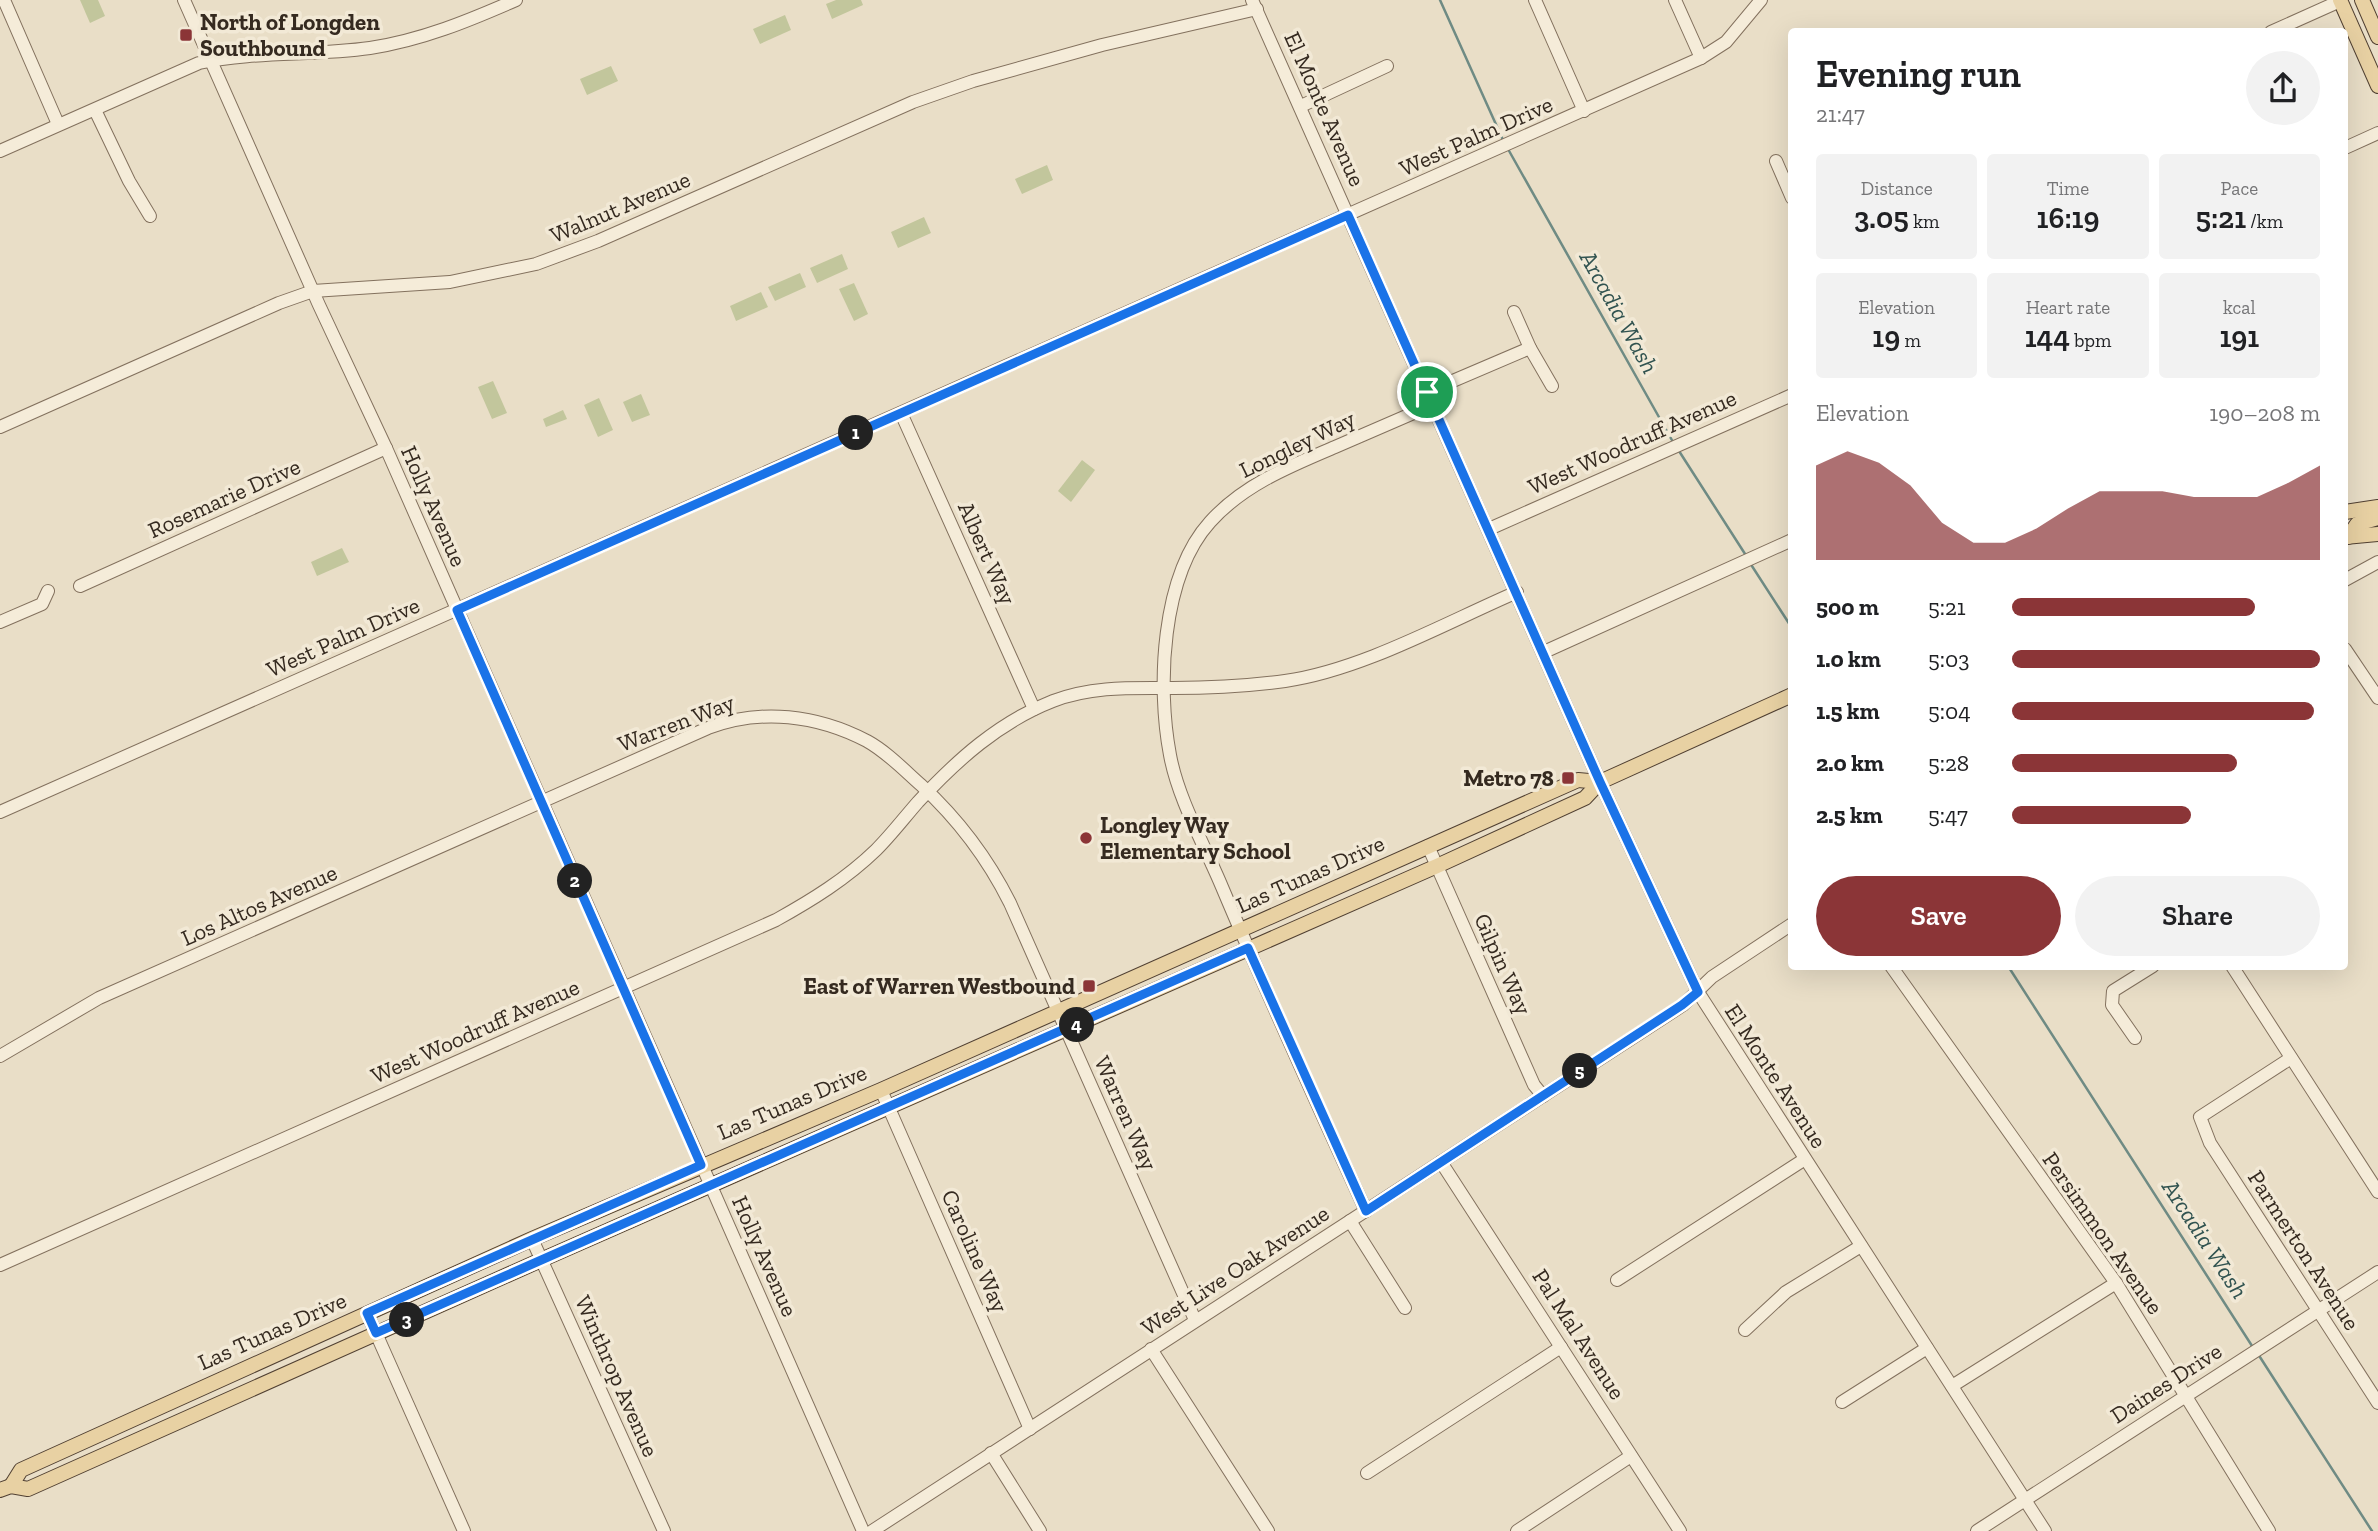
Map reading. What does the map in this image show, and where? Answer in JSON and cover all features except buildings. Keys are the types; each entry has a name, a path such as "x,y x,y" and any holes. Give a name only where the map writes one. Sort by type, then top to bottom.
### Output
{"main road":[{"path":"2340,0 2378,86"},
{"path":"2362,0 2378,37"},
{"path":"2348,512 2378,507"},
{"path":"2348,537 2357,524 2378,518"},
{"path":"2348,540 2378,534"},
{"name":"Las Tunas Drive","path":"6,1488 28,1489 1437,866 1585,798 1600,782 1788,697"},
{"name":"Las Tunas Drive","path":"6,1488 21,1470 532,1238 881,1090 1581,779 1600,782"}],"street":[{"path":"5,0 58,124"},
{"name":"Holly Avenue","path":"184,0 386,448 863,1531"},
{"path":"0,150 210,60 343,50 408,41 445,30 516,0"},
{"path":"1535,0 1584,111"},
{"path":"1675,0 1701,58"},
{"name":"West Palm Drive","path":"0,811 1701,58 1726,42 1761,0"},
{"path":"2280,28 2340,0"},
{"name":"El Monte Avenue","path":"1254,4 1600,782 1698,992 2045,1531"},
{"name":"Walnut Avenue","path":"0,427 279,303 313,291 450,282 537,264 598,241 913,103 973,81 1254,4"},
{"path":"1301,106 1387,66"},
{"path":"95,110 129,181 150,216"},
{"path":"2348,147 2378,134"},
{"path":"1776,161 1788,189"},
{"path":"1514,312 1530,348 1552,386"},
{"path":"1427,392 1530,348"},
{"name":"West Woodruff Avenue","path":"1489,528 1788,397"},
{"name":"Longley Way","path":"1366,1211 1179,786 1170,756 1163,688 1172,605 1181,573 1193,546 1208,524 1231,501 1252,486 1291,466 1432,405"},
{"name":"Albert Way","path":"901,413 1034,709"},
{"name":"Rosemarie Drive","path":"80,586 386,448"},
{"path":"1544,652 1788,542"},
{"path":"2348,578 2378,562"},
{"path":"0,622 42,604 48,591"},
{"name":"West Woodruff Avenue","path":"0,1265 744,936 806,904 877,849 929,792 983,740 1034,709 1092,691 1251,685 1289,681 1337,670 1517,592"},
{"path":"2348,653 2378,698"},
{"name":"Warren Way","path":"541,803 727,721 748,717 778,716 813,720 869,742 899,765 962,827 993,870 1195,1320"},
{"name":"Los Altos Avenue","path":"0,1056 99,998 541,803"},
{"name":"Gilpin Way","path":"1428,846 1534,1085 1543,1096"},
{"name":"West Live Oak Avenue","path":"872,1531 1682,1005 1712,977 1788,927"},
{"name":"Persimmon Avenue","path":"1894,970 2116,1283 2269,1531"},
{"path":"2135,1038 2112,1005 2113,991 2146,970"},
{"path":"2235,970 2378,1192"},
{"name":"Parmerton Avenue","path":"2291,1058 2200,1116 2210,1143 2378,1403"},
{"name":"Caroline Way","path":"881,1090 1030,1429"},
{"path":"1617,1280 1805,1159"},
{"name":"Pal Mal Avenue","path":"1441,1162 1679,1531"},
{"path":"1350,1221 1405,1308"},
{"name":"Winthrop Avenue","path":"532,1238 664,1531"},
{"path":"1745,1330 1786,1292 1861,1246"},
{"name":"Daines Drive","path":"1977,1531 2378,1272"},
{"path":"1952,1386 2116,1283"},
{"path":"367,1313 460,1530"},
{"path":"1367,1473 1561,1347"},
{"path":"1842,1402 1927,1348"},
{"path":"1151,1349 1268,1531"},
{"path":"991,1453 1040,1531"},
{"path":"1517,1531 1632,1456"}],"green space":[{"path":"80,0 98,0 105,16 90,23"},
{"path":"836,0 861,0 863,5 832,19 826,4"},
{"path":"785,15 791,30 760,44 753,29"},
{"path":"611,66 618,81 587,95 580,79"},
{"path":"1047,165 1053,180 1022,194 1015,179"},
{"path":"924,217 931,233 898,248 891,232"},
{"path":"842,254 848,269 817,283 810,268"},
{"path":"800,273 806,287 775,301 768,287"},
{"path":"854,283 868,314 854,321 839,289"},
{"path":"761,292 768,307 736,321 730,306"},
{"path":"493,381 507,413 492,419 478,387"},
{"path":"641,394 650,415 632,422 623,402"},
{"path":"599,398 613,430 598,437 584,405"},
{"path":"563,410 567,419 546,427 543,419"},
{"path":"1082,460 1095,470 1071,502 1058,491"},
{"path":"342,548 349,562 317,576 311,562"}],"waterway":[{"name":"Arcadia Wash","path":"1440,0 1503,140"},
{"name":"Arcadia Wash","path":"1508,149 1673,442"},
{"name":"Arcadia Wash","path":"1679,451 1747,557"},
{"name":"Arcadia Wash","path":"1750,563 1788,622"},
{"name":"Arcadia Wash","path":"2011,970 2254,1349"},
{"name":"Arcadia Wash","path":"2258,1354 2372,1531"}],"place":[{"name":"North of Longden Southbound","path":"186,35"},
{"name":"Metro 78","path":"1568,778"},
{"name":"Longley Way Elementary School","path":"1086,838"},
{"name":"East of Warren Westbound","path":"1089,986"}],"route":[{"path":"1348,215 1427,392 1600,782 1698,992 1366,1211 1248,948 376,1333 367,1313 701,1165 457,610 1348,215"}]}
